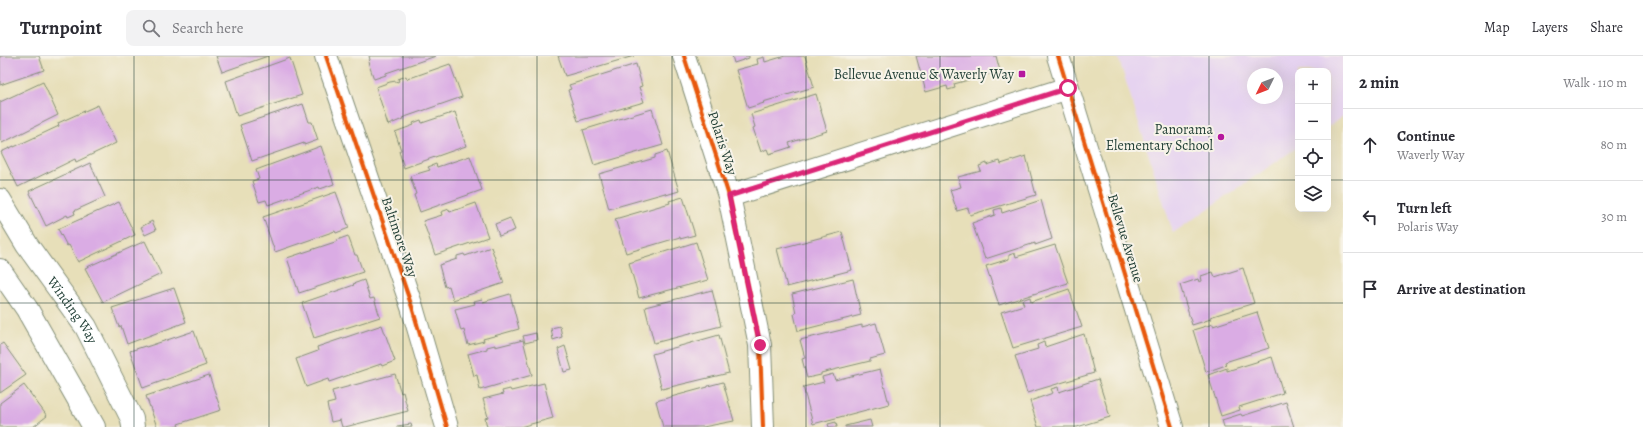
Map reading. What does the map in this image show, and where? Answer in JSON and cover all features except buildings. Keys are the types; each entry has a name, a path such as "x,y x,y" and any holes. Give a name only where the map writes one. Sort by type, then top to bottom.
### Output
{"street":[{"name":"Baltimore Way","path":"326,56 412,307 447,427"},
{"name":"Polaris Way","path":"684,56 729,196 760,345 763,427"},
{"name":"Bellevue Avenue","path":"1058,56 1172,427"},
{"path":"729,196 1068,88"},
{"name":"Winding Way","path":"0,200 27,245 86,327 132,419 133,427"},
{"path":"0,270 27,309 94,427"}],"shaded area":[{"name":"Panorama Elementary School","path":"1118,56 1343,56 1343,116 1331,125 1331,68 1295,68 1295,149 1173,233"}],"cycle path":[{"path":"326,56 412,307 447,427"},
{"path":"684,56 729,196 760,345 763,427"},
{"path":"1058,56 1172,427"}],"place":[{"name":"Bellevue Avenue & Waverly Way","path":"1022,74"},
{"name":"Panorama Elementary School","path":"1221,137"}],"route":[{"path":"760,345 729,196 1068,88"}]}
